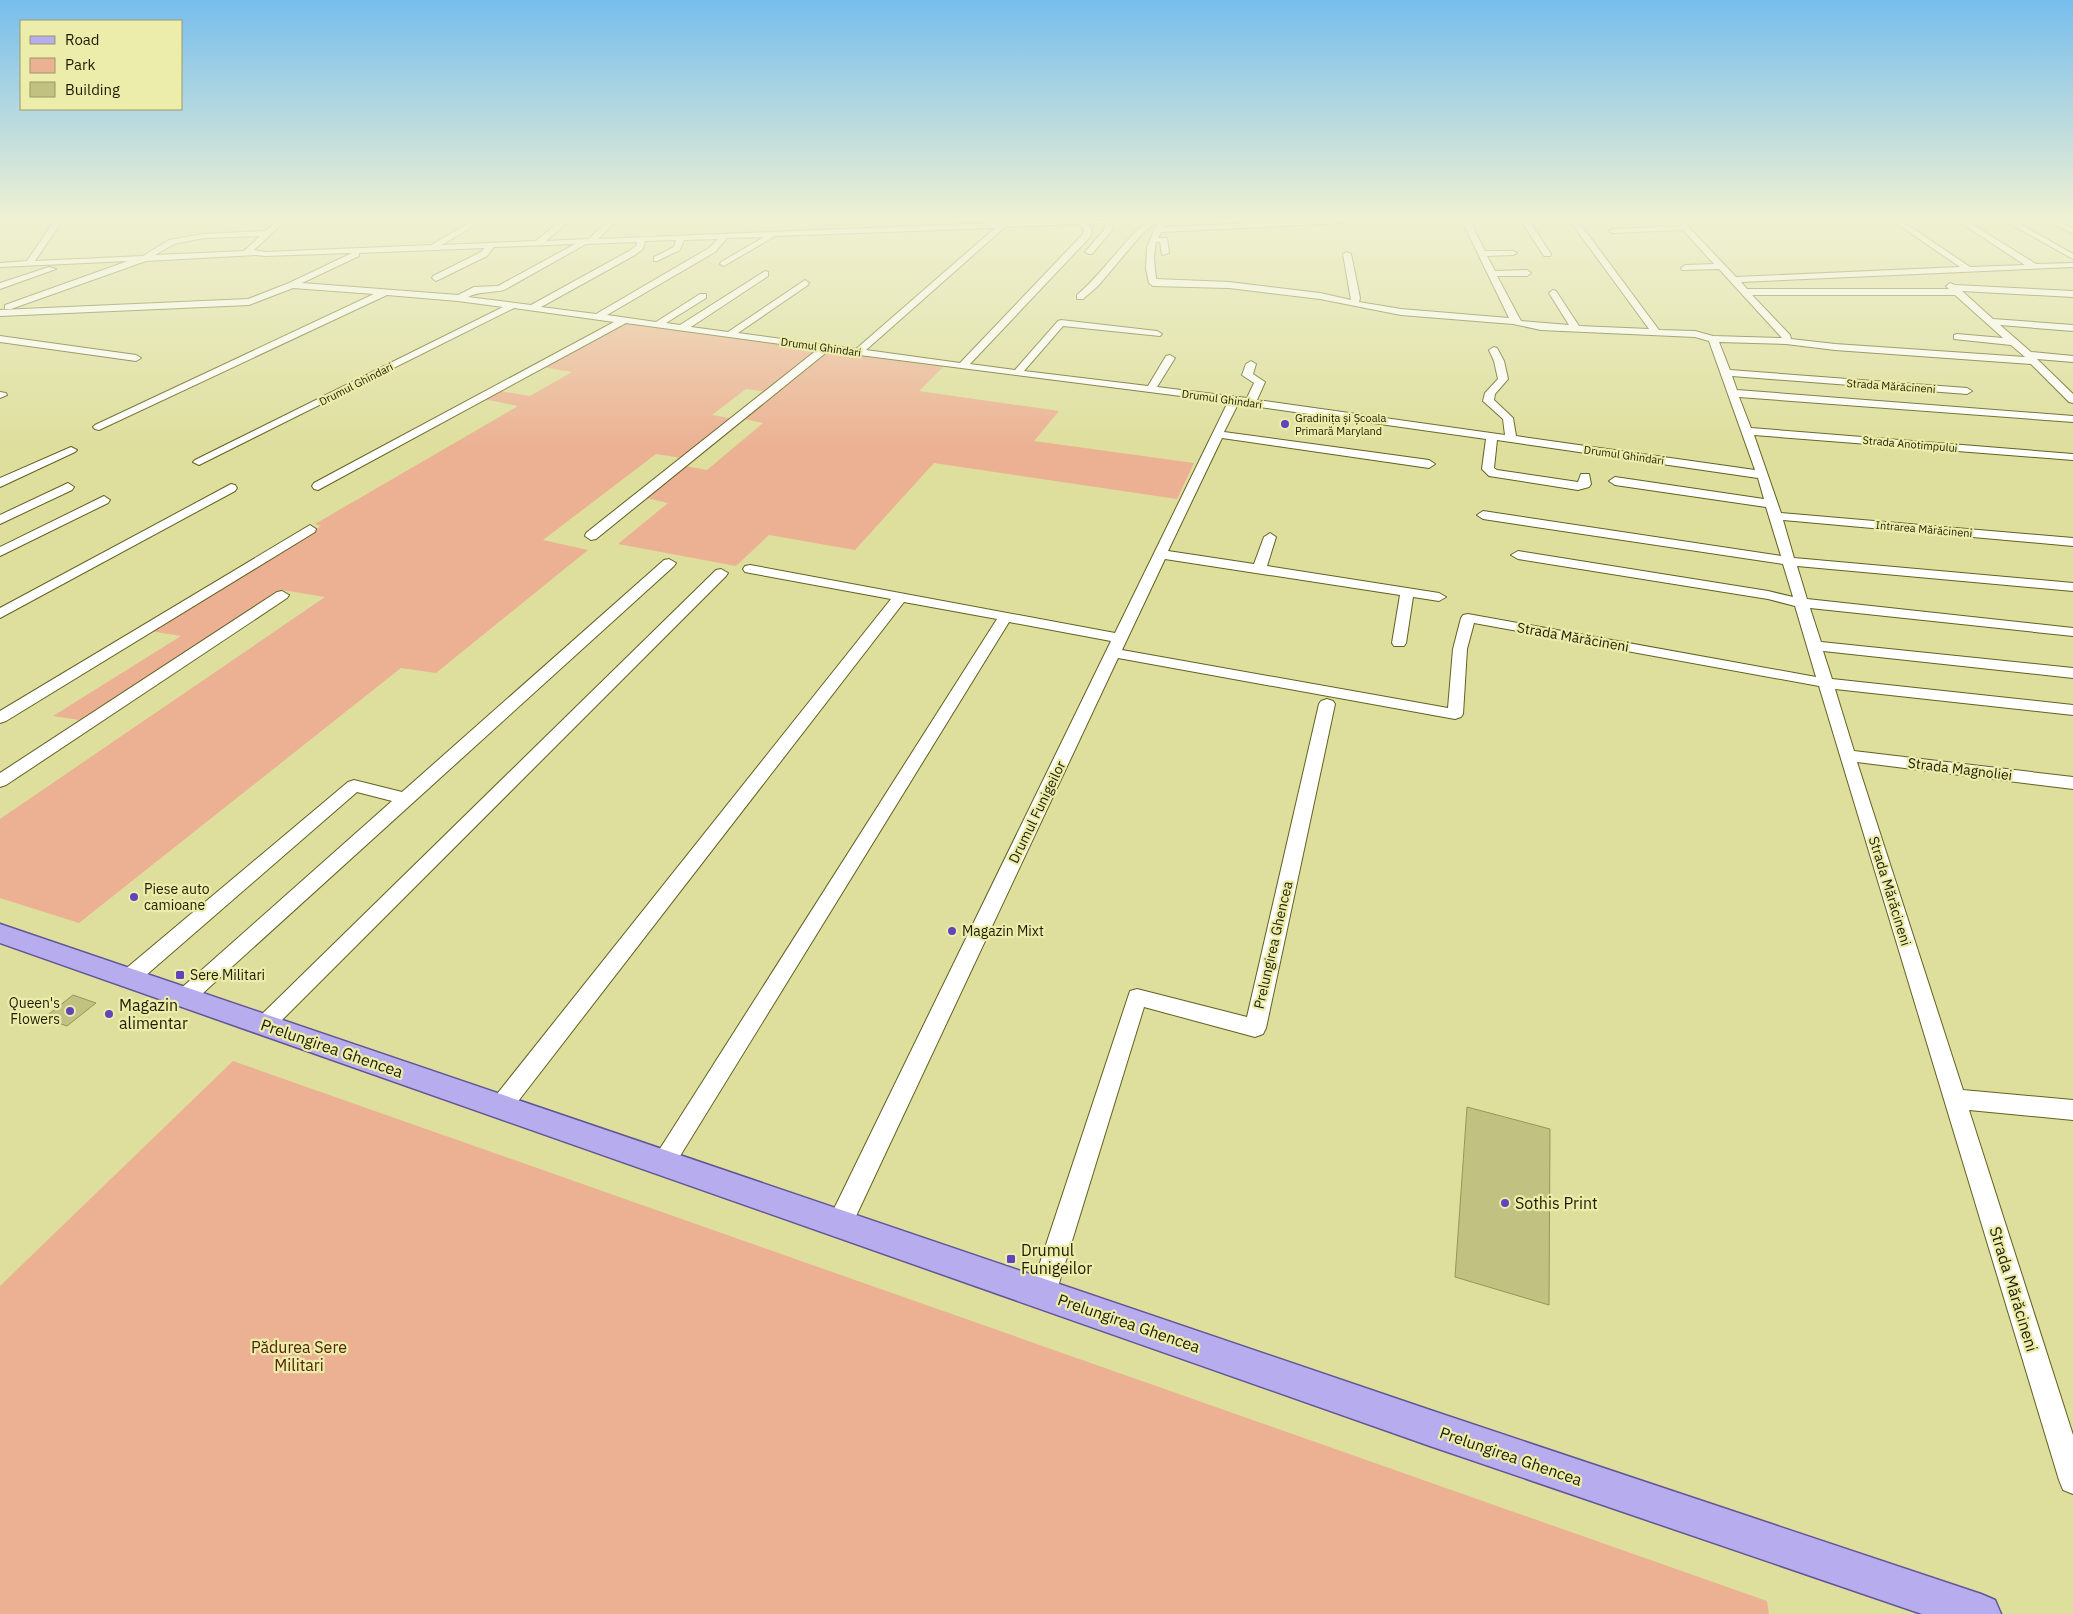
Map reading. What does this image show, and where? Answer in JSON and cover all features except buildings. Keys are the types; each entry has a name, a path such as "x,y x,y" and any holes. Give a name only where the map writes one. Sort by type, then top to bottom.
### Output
{"main road":[{"name":"Prelungirea Ghencea","path":"6,941 130,977 1430,1428 1936,1606 1982,1614"}],"street":[{"path":"0,311 40,296"},
{"name":"Drumul Ghindari","path":"0,311 249,302 263,296"},
{"path":"99,427 377,296"},
{"name":"Drumul Ghindari","path":"438,296 962,366 1243,401 1763,474"},
{"path":"532,308 553,296"},
{"path":"597,317 632,296"},
{"path":"657,325 702,296"},
{"path":"681,328 730,296"},
{"path":"729,335 786,296"},
{"path":"858,352 922,296"},
{"path":"962,366 1028,296"},
{"path":"1321,296 1401,312 1576,329 1695,334 1713,339 1786,341 1835,347 2000,358 2073,359"},
{"path":"1354,304 1356,296"},
{"path":"1504,296 1519,323"},
{"path":"1555,296 1576,329"},
{"path":"1630,296 1657,332"},
{"path":"1750,296 1787,337 1786,341"},
{"path":"1963,296 2048,375 2068,389 2073,400"},
{"name":"Drumul Ghindari","path":"199,462 512,306"},
{"path":"1017,373 1070,313"},
{"path":"318,486 623,321"},
{"path":"1991,322 2073,328"},
{"path":"1061,323 1157,334"},
{"path":"1957,338 2013,342"},
{"path":"0,339 136,358"},
{"name":"Strada Mărăcineni","path":"1713,339 1763,474 1847,755 2073,1480"},
{"path":"591,536 826,348"},
{"path":"1494,350 1499,361 1503,379 1490,393 1488,401 1508,418 1510,439"},
{"path":"1151,389 1170,358"},
{"path":"2000,358 2008,366 2024,372 2048,375"},
{"name":"Drumul Funigeilor","path":"840,1223 1218,434 1260,382 1247,375 1251,364"},
{"name":"Strada Mărăcineni","path":"1726,373 1967,391"},
{"path":"1734,393 2073,419"},
{"name":"Strada Anotimpului","path":"1747,431 2073,457"},
{"path":"1218,434 1429,464"},
{"path":"1492,436 1488,469 1492,473 1578,486 1585,484 1585,477"},
{"path":"0,483 71,450"},
{"path":"1615,481 1774,510"},
{"path":"0,520 68,487"},
{"path":"0,614 231,488"},
{"path":"0,552 104,500"},
{"name":"Intrarea Mărăcineni","path":"1774,510 2073,542"},
{"path":"1483,515 1788,561 2073,587"},
{"path":"0,718 310,529"},
{"path":"1259,569 1270,537"},
{"path":"1161,554 1439,597"},
{"path":"1518,555 1768,595 1801,603 2073,632"},
{"path":"185,997 668,563"},
{"path":"750,569 1004,616 1117,645"},
{"path":"264,1025 721,573"},
{"path":"1399,643 1408,592"},
{"path":"0,781 282,595"},
{"path":"502,1106 900,597"},
{"path":"664,1162 1004,616"},
{"name":"Strada Mărăcineni","path":"1117,645 1455,714 1460,649 1468,618 1826,682 2073,710"},
{"path":"1814,646 2073,673"},
{"name":"Prelungirea Ghencea","path":"1043,1294 1137,997 1255,1028 1327,704"},
{"name":"Strada Magnoliei","path":"1847,755 2073,783"},
{"path":"130,977 354,786 407,798"},
{"path":"1955,1099 2073,1110"}],"green space":[{"path":"625,323 943,367 919,391 1059,411 1034,441 1194,463 1177,499 934,463 855,550 769,535 736,566 618,544 668,503 646,498 685,466 707,470 763,423 744,419 776,393 746,389 712,415 734,419 682,458 656,454 543,540 588,550 436,673 401,668 79,923 0,898 0,819 325,597 282,590 79,720 53,716 181,636 150,631 321,526 315,524 518,406 484,399 500,391 530,396 572,372 543,367"},
{"name":"Pădurea Sere Militari","path":"233,1061 1767,1601 1769,1614 0,1614 0,1286"}],"place":[{"name":"Gradinița și Școala Primară Maryland","path":"1285,424"},
{"name":"Piese auto camioane","path":"134,897"},
{"name":"Magazin Mixt","path":"952,931"},
{"name":"Sere Militari","path":"180,975"},
{"name":"Queen's Flowers","path":"70,1011"},
{"name":"Magazin alimentar","path":"109,1014"},
{"name":"Sothis Print","path":"1505,1203"},
{"name":"Drumul Funigeilor","path":"1011,1259"}]}
